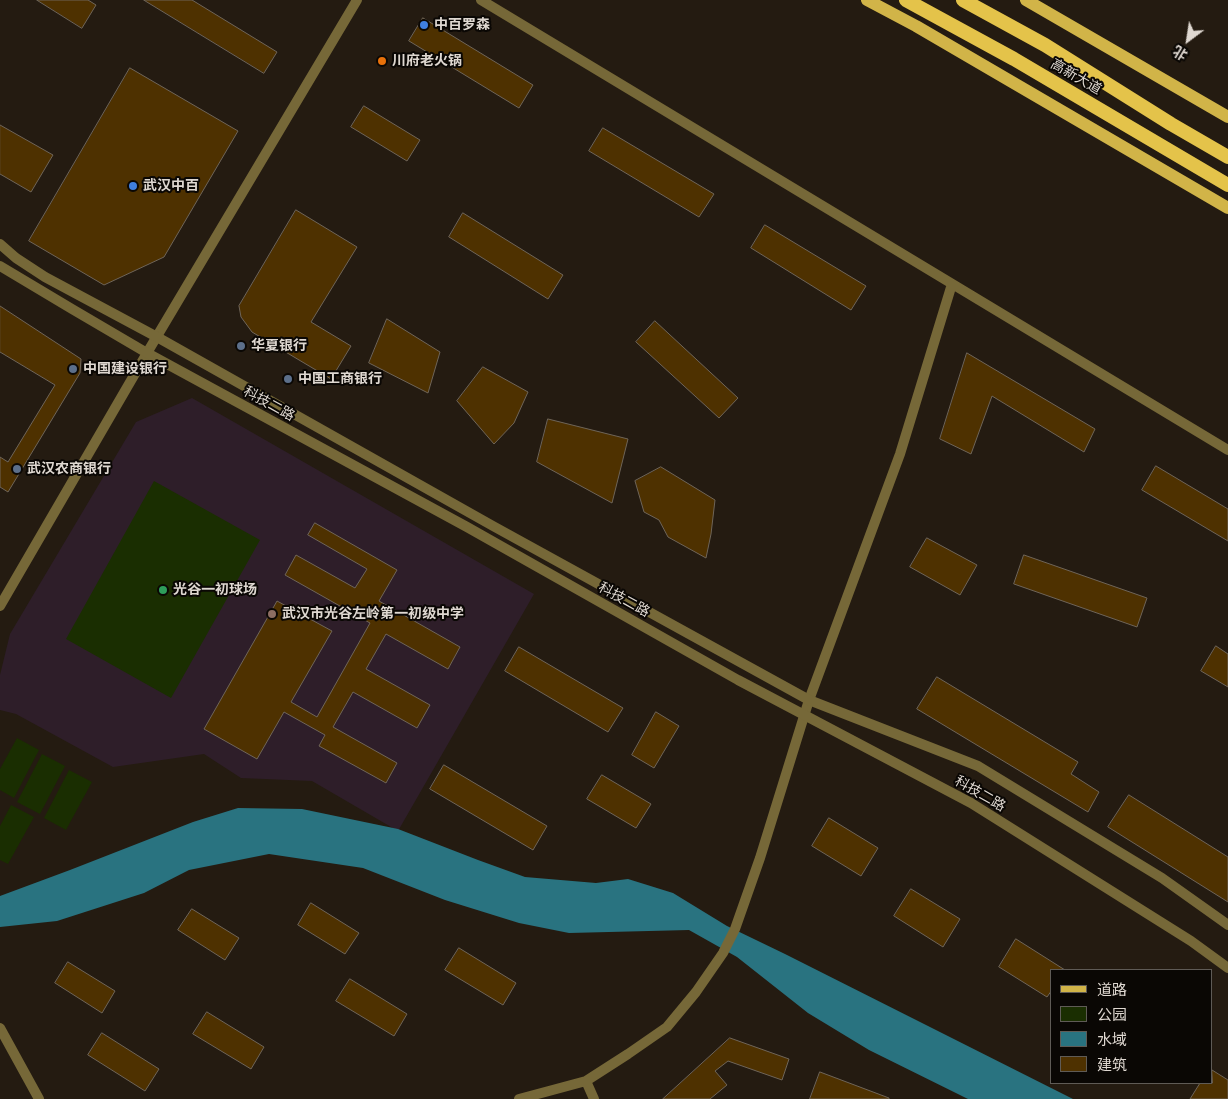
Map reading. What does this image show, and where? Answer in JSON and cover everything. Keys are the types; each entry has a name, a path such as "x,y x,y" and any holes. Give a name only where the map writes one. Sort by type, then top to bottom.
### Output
{"highway":[{"name":"高新大道","path":"906,0 1014,60 1228,185"},
{"name":"高新大道","path":"963,0 1045,45 1228,157"}],"main road":[{"path":"867,0 933,36 1228,208"},
{"path":"1026,0 1228,117"}],"street":[{"path":"0,606 156,337 358,0"},
{"path":"481,0 1228,450"},
{"name":"科技二路","path":"0,244 16,258 45,277 809,700 978,766 1162,878 1228,924"},
{"name":"科技二路","path":"0,266 147,353 467,527 738,680 971,803 1191,941 1228,968"},
{"path":"519,1099 586,1081 667,1027 696,992 723,953 735,929 760,858 809,700 900,454 952,284"},
{"path":"0,1028 39,1099"},
{"path":"586,1081 594,1099"}],"shaded area":[{"name":"武汉市光谷左岭第一初级中学","path":"192,398 534,594 398,831 312,781 241,778 204,754 113,767 16,714 0,710 0,675 10,634 136,422"}],"green space":[{"name":"光谷一初球场","path":"154,481 260,540 171,698 66,639"},
{"path":"17,738 39,750 14,798 0,790 0,769"},
{"path":"42,754 65,766 40,814 17,802"},
{"path":"69,770 92,782 66,830 44,818"},
{"path":"11,805 34,817 8,864 0,860 0,826"}],"water":[{"path":"238,808 302,809 398,829 525,877 596,883 628,879 673,893 727,926 1073,1099 968,1099 869,1050 808,1013 737,957 689,930 569,933 519,923 445,900 363,868 269,854 189,870 144,893 57,921 0,927 0,896 193,822"}],"building":[{"path":"37,0 88,0 96,5 82,28"},
{"path":"144,0 192,0 277,52 264,73"},
{"path":"423,18 533,85 519,108 409,41"},
{"name":"武汉中百","path":"130,68 238,131 164,257 104,285 29,241"},
{"path":"364,106 420,140 407,161 351,127"},
{"path":"0,125 53,155 31,192 0,174"},
{"path":"603,128 714,194 699,217 589,151"},
{"path":"296,210 357,247 311,322 351,346 331,379 252,332 241,317 239,306"},
{"path":"463,213 563,275 548,299 449,237"},
{"path":"765,225 866,286 851,310 751,248"},
{"path":"0,306 81,359 80,373 8,492 0,487 0,457 8,462 55,385 0,352"},
{"path":"387,319 440,352 428,393 369,363"},
{"path":"655,321 738,398 719,418 636,342"},
{"path":"967,353 1095,429 1084,452 992,396 971,454 940,439"},
{"path":"483,367 528,392 514,423 494,444 457,401"},
{"path":"548,419 628,439 612,503 537,462"},
{"path":"1156,466 1228,509 1228,541 1142,490"},
{"path":"661,467 715,500 706,558 668,537 659,520 644,512 635,481"},
{"path":"315,523 397,570 379,601 460,647 448,669 386,634 366,669 430,705 417,728 353,692 333,727 397,763 386,783 319,746 325,735 284,712 257,759 204,729 277,601 332,631 291,702 317,717 370,623 285,575 296,555 355,588 367,569 308,535"},
{"path":"927,538 977,565 960,595 910,567"},
{"path":"1024,555 1147,598 1137,627 1014,584"},
{"path":"1216,646 1228,654 1228,687 1201,671"},
{"path":"519,647 623,708 608,732 505,671"},
{"path":"937,677 1078,762 1071,774 1099,792 1088,812 917,709"},
{"path":"656,712 679,726 654,768 632,755"},
{"path":"444,765 547,826 533,850 430,789"},
{"path":"602,775 651,804 636,828 587,799"},
{"path":"1129,795 1228,857 1228,902 1108,827"},
{"path":"829,818 878,848 861,876 812,846"},
{"path":"911,889 960,919 943,947 894,916"},
{"path":"311,903 359,933 345,954 298,925"},
{"path":"192,909 239,938 225,960 178,930"},
{"path":"1016,939 1063,969 1050,969 1050,993 1047,997 999,967"},
{"path":"459,948 516,983 503,1005 445,970"},
{"path":"68,962 115,991 102,1013 55,983"},
{"path":"350,979 407,1014 394,1036 336,1001"},
{"path":"207,1012 264,1047 251,1069 193,1034"},
{"path":"102,1033 159,1069 145,1091 88,1055"},
{"path":"730,1038 789,1059 782,1080 728,1061 715,1071 727,1085 710,1099 663,1099"},
{"path":"1213,1071 1228,1080 1228,1099 1190,1099 1199,1084 1213,1084"},
{"path":"820,1072 889,1098 889,1099 810,1099"}],"place":[{"name":"中百罗森","path":"424,25"},
{"name":"川府老火锅","path":"382,61"},
{"name":"武汉中百","path":"133,186"},
{"name":"华夏银行","path":"241,346"},
{"name":"中国建设银行","path":"73,369"},
{"name":"中国工商银行","path":"288,379"},
{"name":"武汉农商银行","path":"17,469"},
{"name":"光谷一初球场","path":"163,590"},
{"name":"武汉市光谷左岭第一初级中学","path":"272,614"}]}
